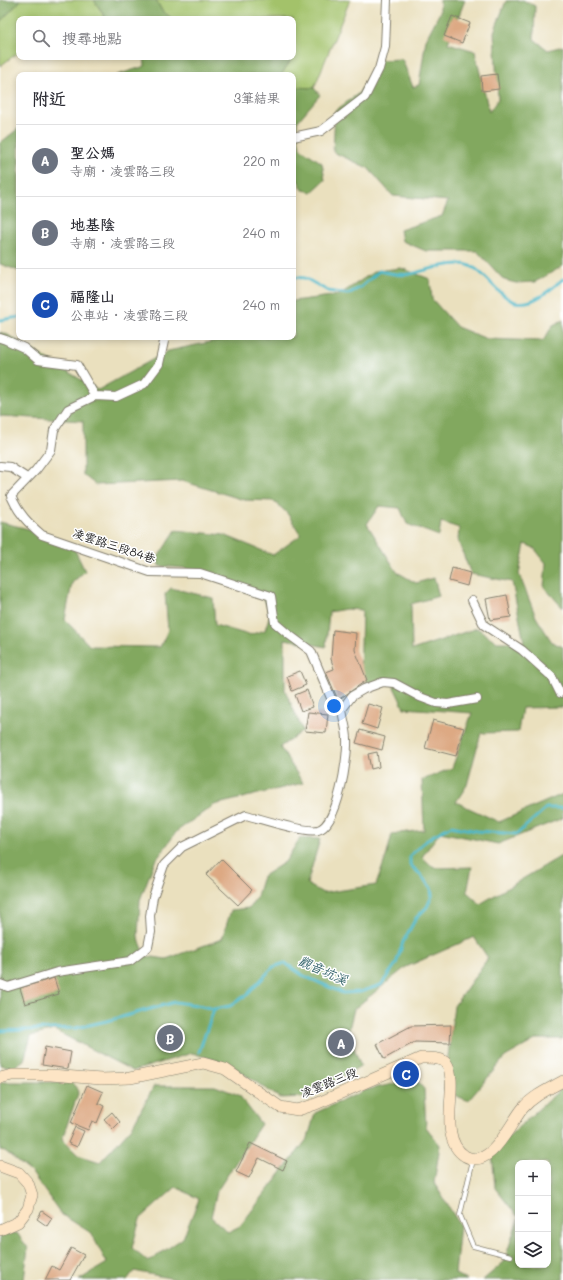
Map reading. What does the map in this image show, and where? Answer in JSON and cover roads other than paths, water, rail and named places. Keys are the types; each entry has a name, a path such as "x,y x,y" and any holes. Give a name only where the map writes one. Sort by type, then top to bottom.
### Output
{"street":[{"path":"296,137 321,131 365,97 379,69 385,47 386,0"},
{"path":"0,338 24,348 38,360 77,365 95,396 116,398 144,384 159,364 164,340"},
{"name":"凌雲路三段84巷","path":"0,984 8,987 57,972 130,962 148,947 151,932 150,916 153,897 164,865 182,847 246,814 307,831 319,829 327,822 335,810 347,760 348,738 342,709 334,705 311,651 275,623 271,606 271,596 200,573 150,572 42,535 29,524 17,510 11,496 36,470 51,450 54,430 68,409 95,396"},
{"path":"0,466 10,467 27,478"},
{"path":"472,600 484,625 522,650 552,677 560,692"},
{"path":"342,709 352,696 364,689 383,682 394,683 420,697 436,702 448,704 477,699"},
{"name":"凌雲路三段","path":"0,1078 12,1075 52,1075 101,1079 130,1078 203,1063 225,1069 280,1107 298,1110 316,1104 421,1058 439,1059 447,1064 450,1072 450,1132 454,1144 464,1156 474,1159"},
{"path":"474,1159 479,1159 489,1153 501,1141 523,1108 540,1093 563,1081"},
{"path":"0,1166 20,1173 28,1183 32,1195 28,1209 18,1222 0,1230"}],"lane":[{"path":"474,1159 460,1215 473,1246 511,1256"}],"waterway":[{"path":"296,277 305,278 328,291 348,294 361,287 379,271 406,275 448,265 465,264 478,271 511,301 522,303 541,296 563,279"},
{"path":"0,320 16,317"},
{"name":"觀音坑溪","path":"0,1031 76,1028 175,1002 214,1009 230,1006 248,994 273,967 285,963 304,976 343,993 360,992 381,985 396,964 403,942 416,918 427,907 432,896 431,888 410,865 410,856 422,844 434,835 451,826 477,831 517,834 546,808 563,808"},
{"path":"199,1052 214,1009"}],"place":[{"name":"地基陰","path":"170,1038"},
{"name":"聖公媽","path":"341,1043"},
{"name":"福隆山","path":"406,1074"}]}
